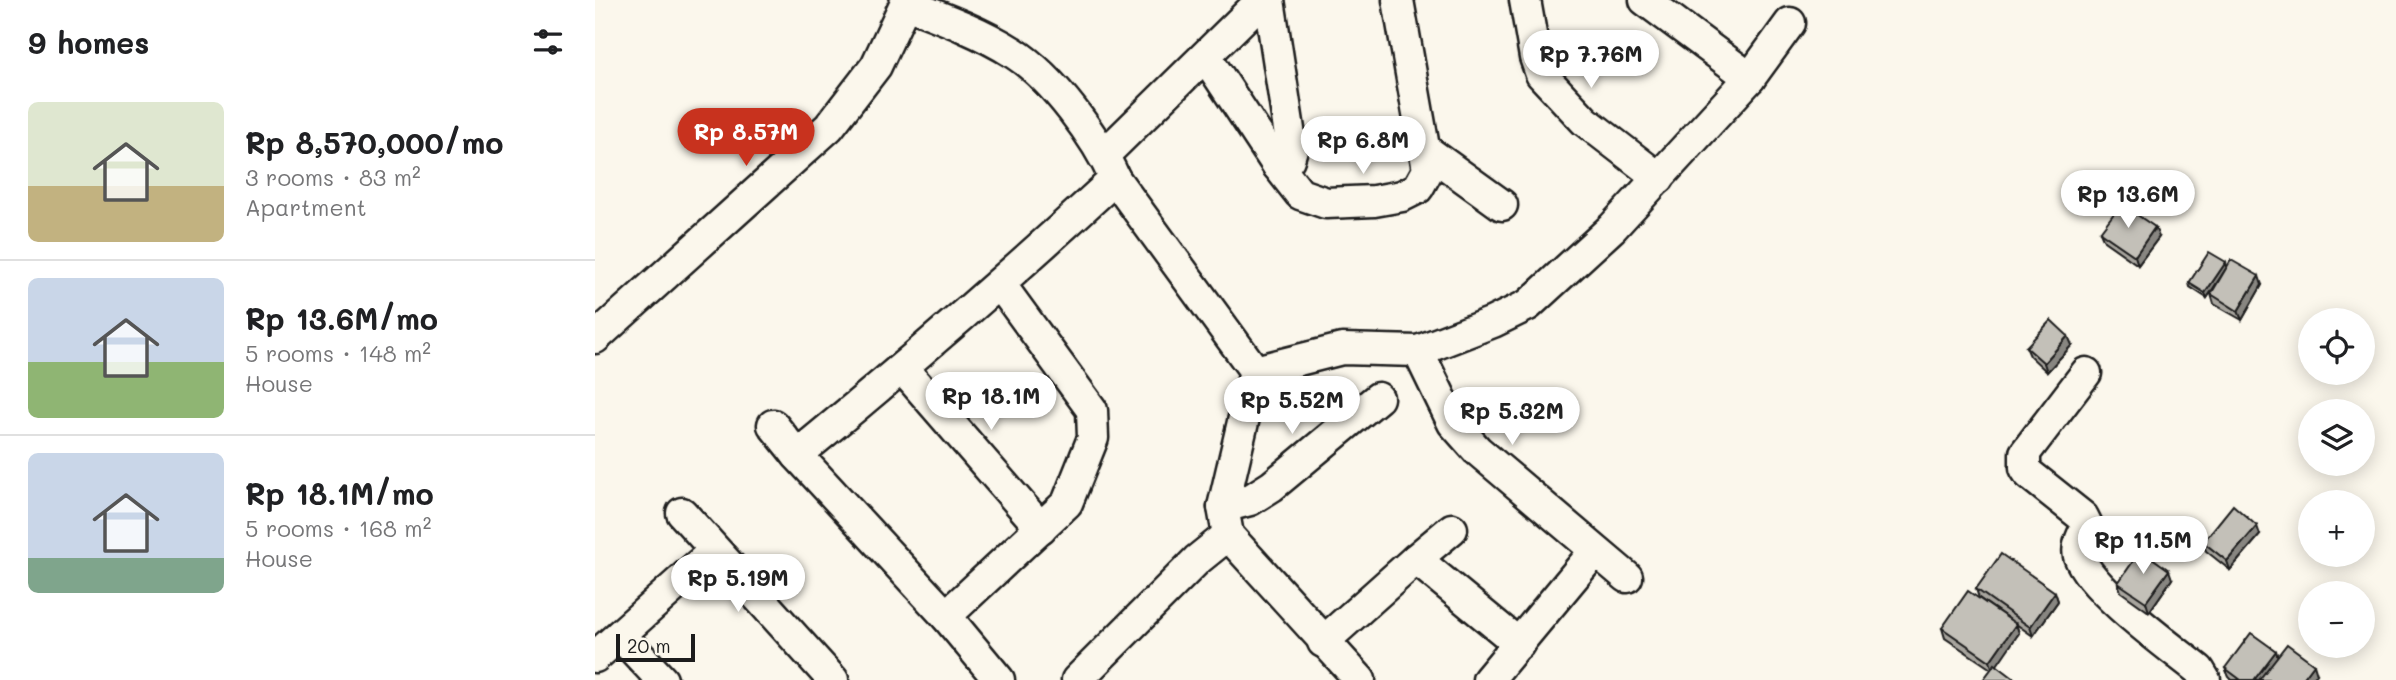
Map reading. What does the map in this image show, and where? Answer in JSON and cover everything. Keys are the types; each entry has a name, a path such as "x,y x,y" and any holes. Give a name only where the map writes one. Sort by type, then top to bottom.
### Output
{"street":[{"path":"797,455 903,369 1000,284 1110,167 1206,57 1262,0"},
{"path":"1269,0 1292,149 1289,159 1278,166"},
{"path":"1206,57 1278,166 1300,194 1326,203 1402,197 1417,188 1428,170 1398,0"},
{"path":"1525,0 1535,57 1541,74 1585,121 1659,178"},
{"path":"1645,0 1750,78"},
{"path":"595,338 829,127 876,66 907,2 961,25 1014,53 1029,64 1056,92 1255,371 1225,521"},
{"path":"1255,371 1342,349 1418,351 1493,322 1528,305 1612,228 1659,178 1750,78 1790,23"},
{"path":"1423,148 1502,205"},
{"path":"946,616 1067,503 1094,438 1092,410 1000,284"},
{"path":"1418,351 1453,423 1501,471 1627,577"},
{"path":"903,369 1041,528"},
{"path":"2086,373 2025,453 2025,468 2083,517 2087,525 2078,548 2079,558 2097,582 2199,670 2205,680"},
{"path":"1077,680 1197,560 1225,521 1272,486 1378,398"},
{"path":"773,425 797,455 946,616 999,680"},
{"path":"682,513 833,680"},
{"path":"1225,521 1323,642 1360,680"},
{"path":"1323,642 1452,530"},
{"path":"595,657 714,551"},
{"path":"1488,680 1595,551"},
{"path":"1416,559 1519,644"},
{"path":"620,635 662,680"}],"building":[{"path":"2121,204 2155,227 2135,256 2100,232"},
{"path":"2209,252 2226,262 2205,293 2189,283"},
{"path":"2231,260 2259,276 2238,311 2211,294"},
{"path":"2051,320 2068,336 2044,363 2026,347"},
{"path":"2233,505 2257,526 2227,561 2203,542"},
{"path":"2141,550 2169,570 2146,602 2118,583"},
{"path":"2001,554 2055,592 2030,627 1976,589"},
{"path":"1968,591 2016,624 1990,661 1942,628"},
{"path":"2251,633 2276,651 2254,680 2241,680 2225,668"},
{"path":"2287,644 2298,652 2298,658 2306,658 2314,664 2302,680 2259,680"},
{"path":"1995,664 2016,680 1983,680"}]}
